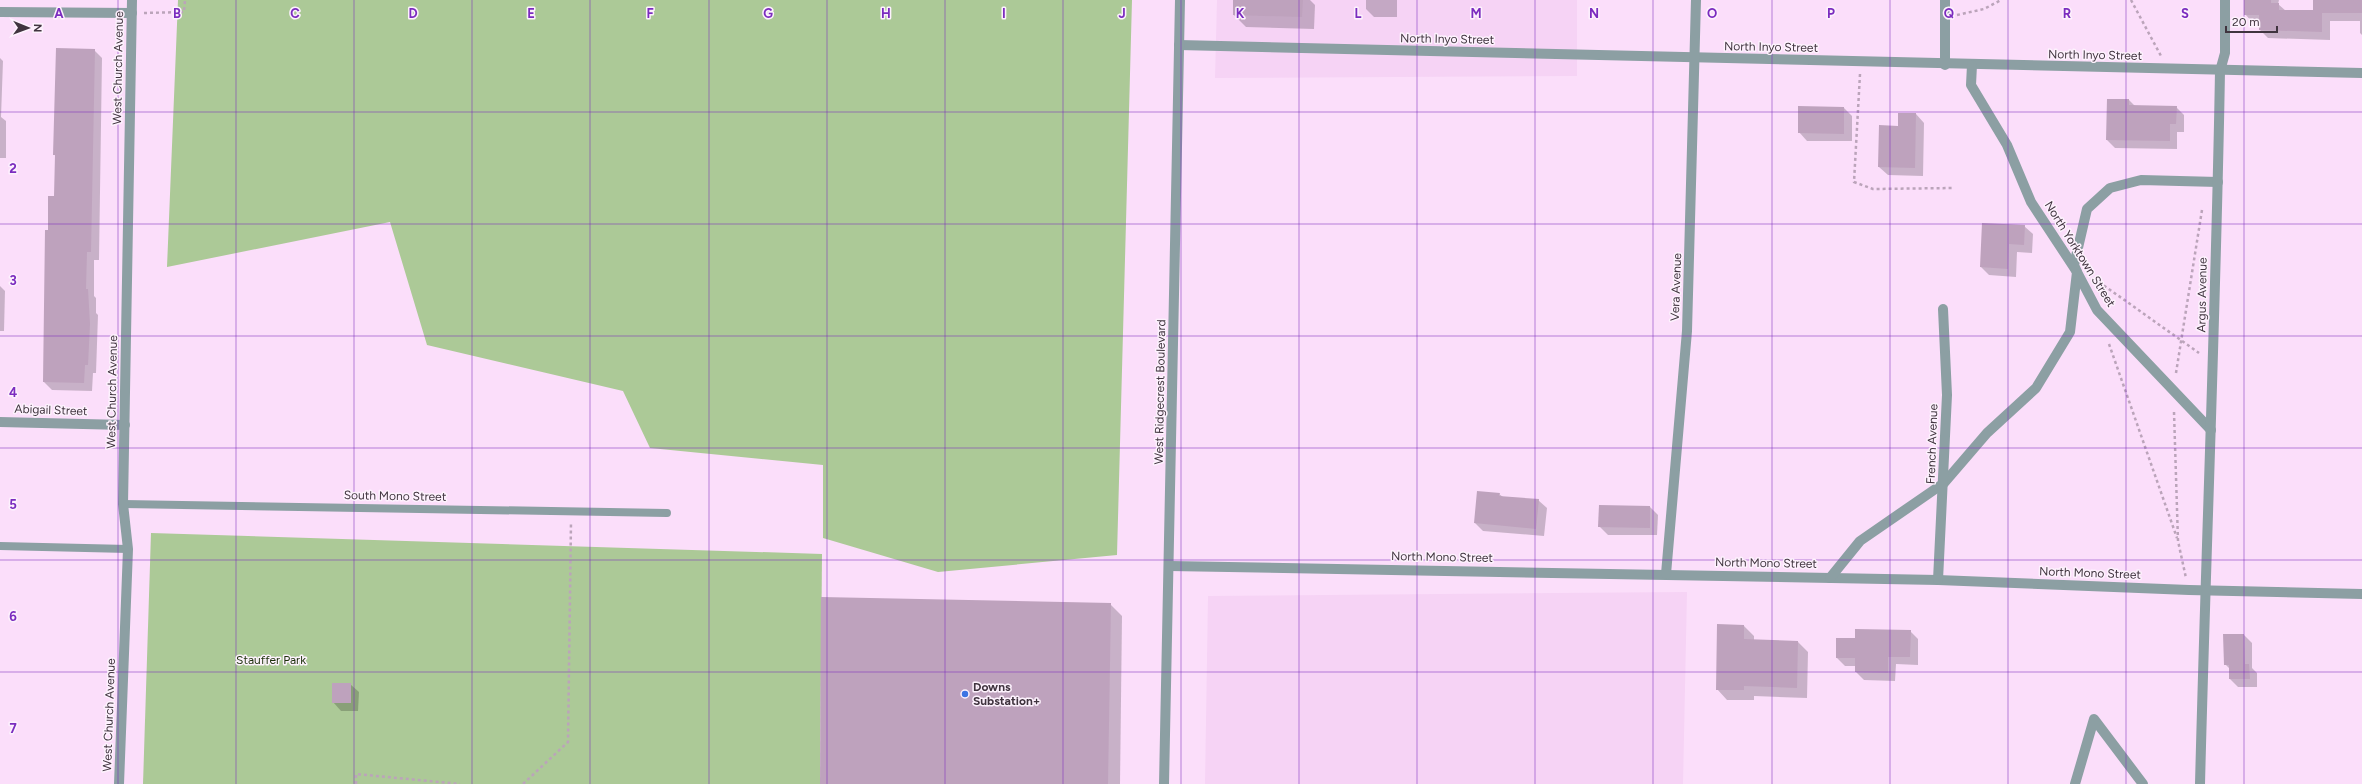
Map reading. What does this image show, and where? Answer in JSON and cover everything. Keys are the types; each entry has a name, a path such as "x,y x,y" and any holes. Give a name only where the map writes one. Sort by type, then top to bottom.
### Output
{"street":[{"name":"West Church Avenue","path":"119,784 128,549 123,504 132,0"},
{"name":"West Ridgecrest Boulevard","path":"1164,784 1170,566 1180,0"},
{"name":"Vera Avenue","path":"1666,574 1687,331 1696,58 1696,0"},
{"path":"1945,0 1945,65"},
{"name":"Argus Avenue","path":"2200,784 2205,591 2214,363 2220,71 2225,52 2225,0"},
{"path":"0,12 132,13"},
{"name":"North Inyo Street","path":"1179,45 1945,65 2362,74"},
{"name":"North Yorktown Street","path":"1972,65 1971,85 2007,145 2031,202 2077,272 2097,310 2211,430"},
{"path":"1830,578 1860,541 1944,483 1988,434 2036,388 2070,332 2077,272 2074,265 2087,209 2110,188 2141,180 2218,182"},
{"name":"French Avenue","path":"1938,580 1944,483 1947,395 1943,309"},
{"name":"Abigail Street","path":"0,422 125,425"},
{"name":"North Mono Street","path":"1170,566 1938,580 2205,591 2362,594"},
{"path":"2075,784 2094,719 2142,784"}],"lane":[{"name":"South Mono Street","path":"123,504 667,513"},
{"path":"0,546 128,549"}],"path":[{"path":"132,13 184,12 186,0"},
{"path":"1945,17 1984,9 2001,0"},
{"path":"2130,0 2168,70"},
{"path":"1861,62 1854,182 1873,189 1954,188"},
{"path":"2178,541 2174,392 2180,340 2203,204"},
{"path":"2092,278 2214,363"},
{"path":"2108,339 2178,541 2189,590"},
{"path":"523,784 568,742 571,511"},
{"path":"356,784 356,774 460,784"}],"shaded area":[{"path":"1217,0 1577,0 1577,76 1215,78"},
{"path":"1687,592 1683,784 1205,784 1208,596"}],"green space":[{"path":"178,0 1132,0 1117,555 938,572 823,538 823,465 650,448 623,391 427,345 390,222 167,267"},
{"name":"Stauffer Park","path":"151,533 822,554 820,784 143,784"}],"building":[{"path":"1233,0 1303,0 1302,17 1233,15"},
{"path":"2244,0 2271,0 2271,3 2279,3 2279,10 2313,10 2313,0 2362,0 2362,13 2322,13 2322,32 2259,30 2259,15 2244,15"},
{"path":"56,48 95,49 91,252 87,252 86,289 88,289 90,324 88,365 85,365 84,383 43,382 45,230 48,230 48,196 54,196 55,155 53,155"},
{"path":"2107,99 2129,99 2129,105 2177,106 2176,124 2170,124 2170,141 2106,140"},
{"path":"1798,106 1844,107 1844,134 1798,133"},
{"path":"1898,113 1916,113 1915,168 1878,167 1879,125 1898,126"},
{"path":"1982,223 2025,225 2024,245 2009,244 2008,269 1980,267"},
{"path":"1477,491 1500,493 1499,496 1539,499 1536,529 1474,523"},
{"path":"1599,505 1650,506 1650,528 1598,527"},
{"name":"Downs Substation+","path":"821,597 1111,603 1108,784 820,784"},
{"path":"1717,624 1744,625 1744,639 1798,641 1797,688 1744,686 1744,690 1716,690"},
{"path":"1855,629 1911,630 1910,657 1888,657 1888,673 1855,672 1855,658 1836,658 1836,638 1855,638"},
{"path":"2223,634 2244,634 2245,664 2249,664 2250,679 2229,679 2229,665 2224,665"},
{"path":"332,683 351,683 351,703 332,703"}],"place":[{"name":"Downs Substation+","path":"965,694"}]}
